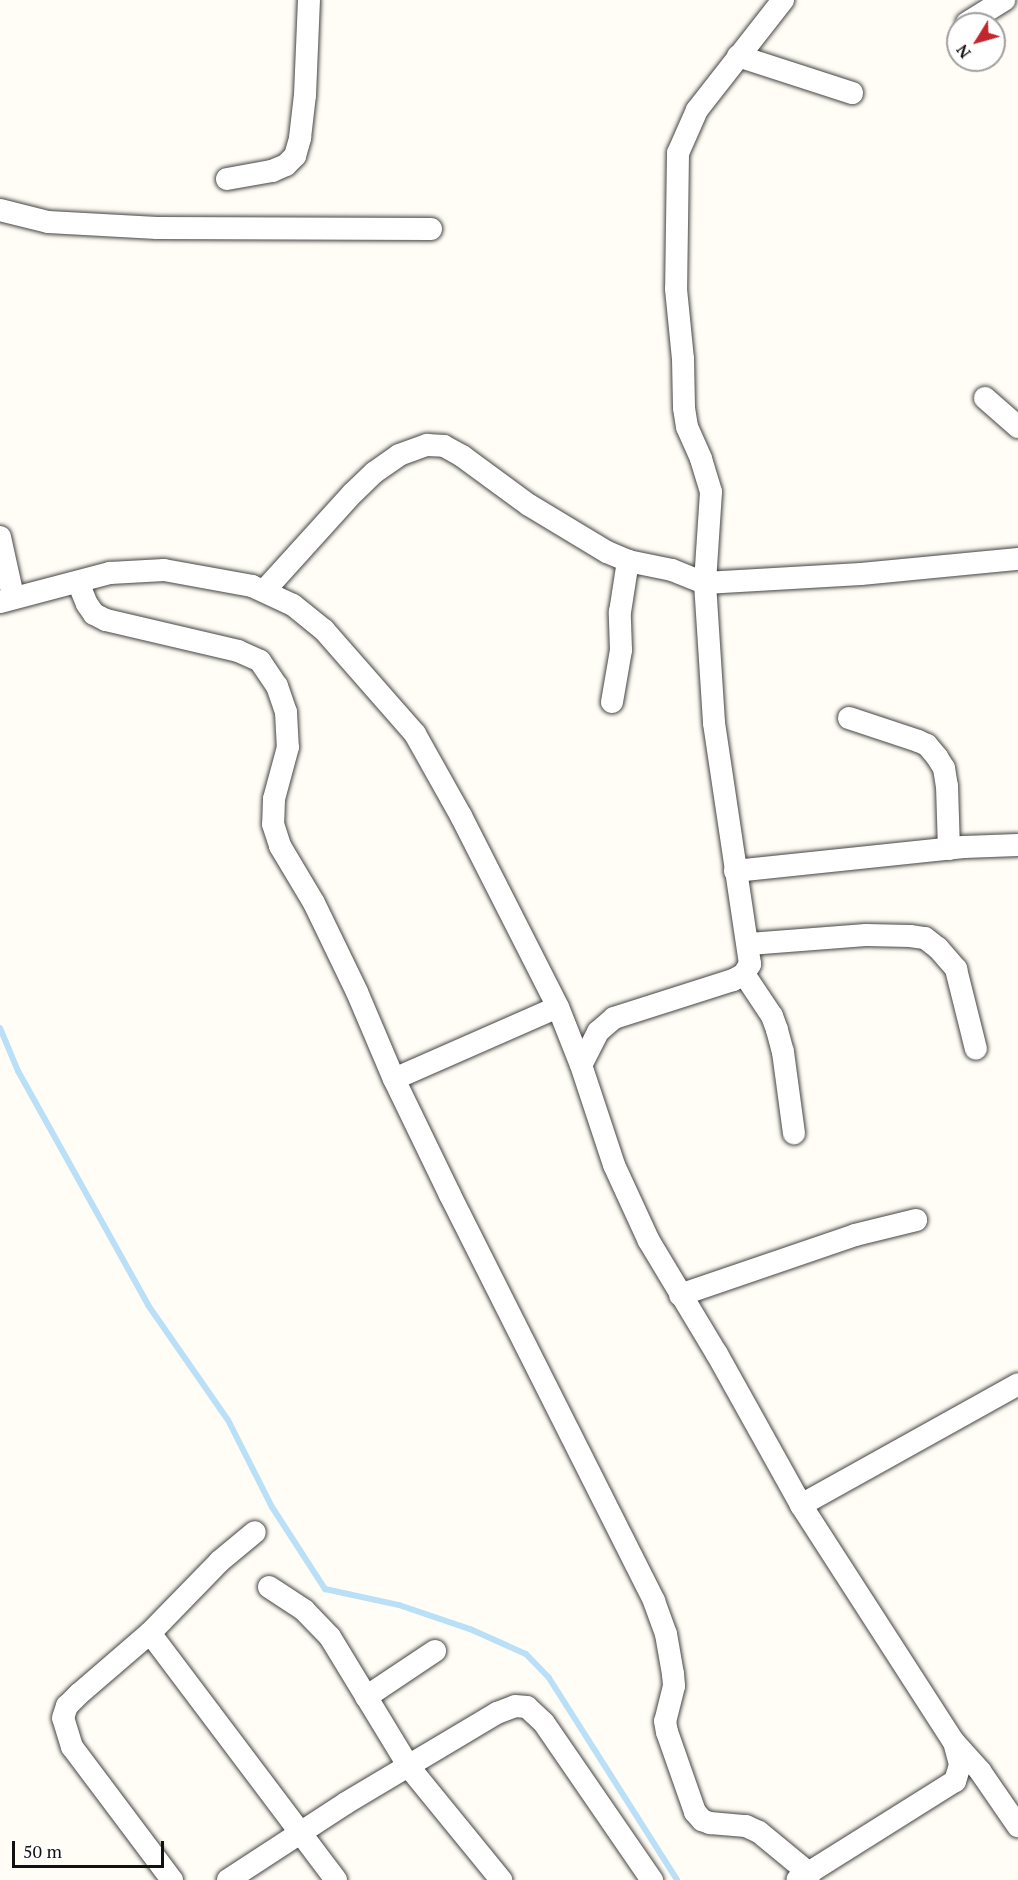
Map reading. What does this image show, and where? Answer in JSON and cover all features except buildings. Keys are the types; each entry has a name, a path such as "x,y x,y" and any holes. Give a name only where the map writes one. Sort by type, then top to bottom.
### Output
{"street":[{"path":"226,179 272,171 286,165 295,156 300,138 305,95 309,0"},
{"path":"581,1065 598,1032 614,1018 733,980 744,974 750,964 749,945 735,871 714,723 705,583 711,492 701,459 687,427 676,280 678,153 697,110 783,0"},
{"path":"985,12 1004,0"},
{"path":"738,56 852,93"},
{"path":"0,210 48,222 157,228 431,229"},
{"path":"985,398 1018,427"},
{"path":"264,591 375,472 399,455 427,445 444,446 462,456 529,505 607,552 628,561 672,570 705,583 861,574 1018,559"},
{"path":"0,537 6,599 110,573 164,570 213,577 264,591 293,604 324,630 415,734 460,816 558,1007 581,1065 614,1165 649,1241 717,1354 801,1505 954,1742 980,1771 1018,1826"},
{"path":"612,702 621,650 620,612 628,561"},
{"path":"78,582 94,614 106,620 238,651 260,661 277,686 286,712 288,747 274,799 273,824 280,846 314,903 357,992 394,1079 654,1601 666,1634 673,1674 674,1686 665,1721 666,1732 695,1812 702,1820 710,1823 746,1826 759,1832 803,1877 955,1782 960,1765 954,1742"},
{"path":"849,718 918,741 927,745 937,757 944,768 949,849"},
{"path":"735,871 949,849 1018,845"},
{"path":"749,945 866,935 925,938 938,948 956,969 976,1049"},
{"path":"744,974 772,1016 777,1030 783,1052 794,1132"},
{"path":"394,1079 558,1007"},
{"path":"680,1295 855,1235 916,1220"},
{"path":"801,1505 1018,1384"},
{"path":"172,1880 72,1747 63,1718 67,1706 79,1694 150,1633 220,1561 255,1532"},
{"path":"269,1587 304,1610 330,1637 409,1767 501,1880"},
{"path":"150,1633 336,1880"},
{"path":"366,1697 435,1651"},
{"path":"228,1880 346,1803 497,1713 515,1706 527,1707 544,1723 652,1880"}],"waterway":[{"path":"0,1028 18,1071 148,1305 228,1420 272,1507 325,1589 399,1605 470,1629 526,1654 549,1678 677,1880"}]}
